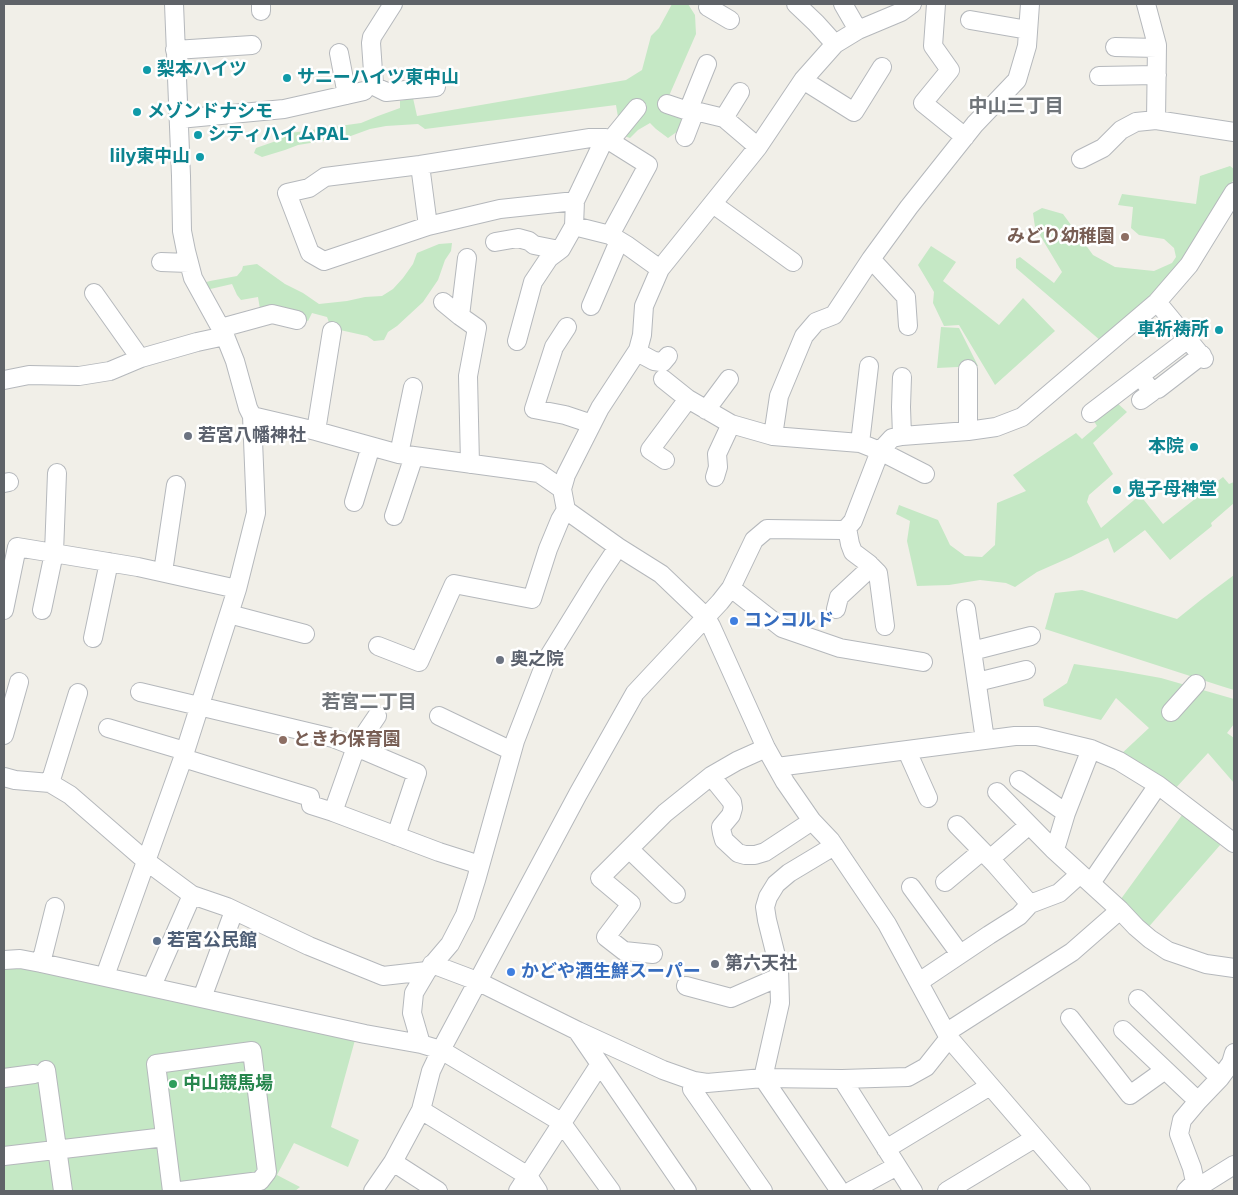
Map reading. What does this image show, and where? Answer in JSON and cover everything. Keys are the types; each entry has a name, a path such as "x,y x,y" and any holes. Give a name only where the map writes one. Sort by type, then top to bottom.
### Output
{"street":[{"path":"105,976 184,755 237,589 256,513 252,416 235,361 223,332 193,278 182,231 174,4"},
{"path":"393,4 372,37 374,86 386,92 436,87"},
{"path":"710,4 708,7 730,20"},
{"path":"796,4 835,44"},
{"path":"843,4 858,30"},
{"path":"378,646 419,662 454,584 532,599 548,549 566,510 562,489 566,475 600,408 637,352 642,335 644,306 660,269 758,148 803,80 835,44 858,30 901,12 912,4"},
{"path":"936,4 933,46 950,70 923,103 965,137"},
{"path":"773,436 779,396 804,336 816,322 834,315 909,207 975,124 1017,80 1027,46 1030,4"},
{"path":"1146,4 1157,48 1156,120"},
{"path":"970,20 1028,30"},
{"path":"175,50 252,45"},
{"path":"1115,47 1157,48"},
{"path":"339,53 347,95"},
{"path":"685,137 707,64"},
{"path":"803,80 854,112 882,67"},
{"path":"1098,76 1157,75"},
{"path":"179,119 284,109 364,92"},
{"path":"724,118 740,92"},
{"path":"667,104 724,118 758,148"},
{"path":"517,341 533,282 549,258 561,249 574,226 575,201 608,140 637,108"},
{"path":"1081,158 1103,148 1121,130 1136,122 1156,120 1234,132"},
{"path":"575,201 500,209 428,226 324,261 310,253 287,194 309,188 325,176 420,165 590,138 608,140 648,165 614,238 591,306"},
{"path":"420,165 428,226"},
{"path":"373,1191 393,1162 421,1110 431,1071 477,981 578,794 635,694 731,588 754,540 767,529 842,530 847,528 853,521 880,446 892,438 996,427 1022,417 1157,302 1189,264 1234,192"},
{"path":"713,204 793,262"},
{"path":"574,226 614,238 660,269"},
{"path":"495,242 518,238 529,241 534,245 559,250"},
{"path":"460,316 467,258"},
{"path":"871,260 906,297 908,326"},
{"path":"161,262 189,263"},
{"path":"94,293 140,358"},
{"path":"443,302 477,328 468,376 470,464"},
{"path":"1157,302 1203,357 1158,389"},
{"path":"4,380 29,375 79,376 110,371 140,358 196,342 272,314 296,320"},
{"path":"567,327 554,347 534,409 565,414 592,424"},
{"path":"316,431 332,331"},
{"path":"1092,413 1188,339"},
{"path":"637,352 654,361 661,362 668,356"},
{"path":"860,443 869,366"},
{"path":"968,369 968,431"},
{"path":"1140,376 1152,392 1141,400"},
{"path":"902,377 902,436"},
{"path":"663,379 688,399 731,424 773,436 880,446 925,474"},
{"path":"706,410 729,379"},
{"path":"394,516 406,455 413,387"},
{"path":"665,460 650,450 688,399"},
{"path":"252,416 406,455 539,473 562,489"},
{"path":"715,478 718,467 717,454 731,424"},
{"path":"354,502 371,446"},
{"path":"42,610 54,553 57,473"},
{"path":"163,572 176,485"},
{"path":"566,510 660,574 706,617 766,748 785,782 812,821 834,846 887,924 948,1035 1078,1190"},
{"path":"847,528 853,552 878,573 885,626"},
{"path":"4,610 17,546 163,572 237,589"},
{"path":"421,1044 412,1013 414,993 430,968 450,944 465,915 515,741 546,661 618,547"},
{"path":"94,638 109,562"},
{"path":"836,609 839,597 867,571 869,564"},
{"path":"731,588 782,628 840,648 923,662"},
{"path":"966,609 985,740"},
{"path":"229,614 305,634"},
{"path":"972,651 1031,636"},
{"path":"977,682 1026,670"},
{"path":"4,735 19,682"},
{"path":"1170,712 1196,684"},
{"path":"140,692 332,738 417,773 396,836"},
{"path":"50,783 78,693"},
{"path":"333,812 356,747 377,716"},
{"path":"439,716 512,751"},
{"path":"108,728 310,797 311,805 480,865"},
{"path":"777,767 1015,736 1037,736 1091,749 1119,761 1158,785 1234,843"},
{"path":"653,954 624,951 606,937 631,904 600,878 665,812 711,776 737,761 766,748"},
{"path":"1053,849 1057,843 1091,749"},
{"path":"907,750 928,798"},
{"path":"711,776 732,802 731,815 722,827 722,833 724,840 738,853 755,855 766,852 812,821"},
{"path":"4,777 15,780 50,783 70,795 146,862 192,895 234,911 309,946 384,976 430,968 477,981 578,1031 663,1070 706,1083 763,1078 842,1079 908,1077 926,1067 948,1035 1072,952 1120,910"},
{"path":"1019,780 1066,814"},
{"path":"919,982 1019,916 1030,904 1059,893 1085,879 1158,785"},
{"path":"997,792 1053,849 1150,939 1168,951 1206,964 1234,968"},
{"path":"957,825 1030,904"},
{"path":"945,882 1029,825"},
{"path":"834,846 789,873 776,884 768,897 765,907 766,920 779,968 780,1003 763,1078 840,1191"},
{"path":"628,849 676,894"},
{"path":"911,888 960,954"},
{"path":"152,986 192,895"},
{"path":"41,963 55,907"},
{"path":"202,998 234,911"},
{"path":"4,960 20,959 105,976 365,1034 421,1044 441,1050 562,1122 611,1191"},
{"path":"686,986 731,998 780,977"},
{"path":"1138,999 1220,1078"},
{"path":"1070,1018 1130,1095 1165,1070"},
{"path":"1123,1030 1198,1101"},
{"path":"578,1031 687,1191"},
{"path":"172,1191 156,1064 252,1052 267,1172 260,1181 180,1191"},
{"path":"1234,1053 1231,1063 1220,1078 1182,1120 1180,1134 1192,1168 1191,1186 1205,1183 1234,1165"},
{"path":"518,1191 600,1064"},
{"path":"4,1078 40,1072 58,1150 64,1191"},
{"path":"842,1079 913,1191"},
{"path":"694,1080 692,1089 763,1191"},
{"path":"886,1149 990,1086"},
{"path":"421,1110 528,1176 538,1191"},
{"path":"4,1156 165,1137"},
{"path":"947,1191 1035,1138"},
{"path":"393,1162 438,1191"},
{"path":"851,1191 897,1166"}],"green space":[{"path":"672,4 688,4 695,15 696,34 665,105 688,112 681,129 668,138 650,123 638,130 630,138 621,135 616,105 425,129 418,124 386,126 370,129 348,137 298,145 262,157 254,153 256,148 276,141 276,135 361,123 400,108 400,101 413,98 417,116 626,80 642,70 651,36 659,28"},
{"path":"1230,166 1234,169 1234,179 1197,241 1152,298 1101,341 1016,268 1016,259 1020,257 1054,283 1062,272 1035,227 1033,213 1042,208 1063,214 1093,255 1115,267 1154,271 1172,263 1176,257 1174,248 1164,239 1139,235 1131,228 1133,207 1118,205 1122,194 1196,204 1200,176"},
{"path":"452,243 451,251 445,260 438,280 423,302 388,332 384,340 374,341 367,336 331,328 327,317 312,313 308,321 260,309 258,297 241,300 232,284 206,290 203,283 237,276 243,266 257,264 285,284 319,304 382,296 393,289 403,278 413,264 417,253 439,244"},
{"path":"931,246 956,262 943,281 999,325 1023,298 1055,331 995,385 959,325 944,326 933,303 934,292 918,265"},
{"path":"941,327 959,328 978,366 937,368"},
{"path":"1115,401 1127,412 1093,443 1113,474 1089,495 1087,502 1101,528 1140,495 1163,524 1223,477 1229,484 1234,482 1234,503 1211,523 1212,526 1170,560 1145,530 1114,553 1108,538 1037,572 1015,587 1006,583 980,580 949,585 917,586 907,541 910,521 896,514 899,505 938,520 950,545 965,556 982,557 995,545 997,503 1026,491 1013,475 1076,433 1082,439 1097,426 1092,418"},
{"path":"1234,575 1234,690 1045,629 1055,593 1082,590 1177,619"},
{"path":"1074,664 1161,678 1234,699 1234,724 1227,733 1234,738 1234,783 1208,753 1173,791 1119,756 1149,728 1116,698 1101,720 1044,706 1043,699 1067,683"},
{"path":"1182,815 1221,844 1146,930 1118,903"},
{"name":"中山競馬場","path":"18,965 355,1040 331,1127 359,1140 348,1167 294,1143 277,1175 300,1187 295,1191 4,1191 4,967"}],"place":[{"name":"梨本ハイツ","path":"147,70"},
{"name":"サニーハイツ東中山","path":"287,78"},
{"name":"メゾンドナシモ","path":"137,112"},
{"name":"シティハイムPAL","path":"198,135"},
{"name":"lily東中山","path":"200,157"},
{"name":"みどり幼稚園","path":"1125,237"},
{"name":"車祈祷所","path":"1219,330"},
{"name":"若宮八幡神社","path":"188,436"},
{"name":"本院","path":"1194,447"},
{"name":"鬼子母神堂","path":"1117,490"},
{"name":"コンコルド","path":"734,621"},
{"name":"奥之院","path":"500,660"},
{"name":"ときわ保育園","path":"283,740"},
{"name":"若宮公民館","path":"157,941"},
{"name":"第六天社","path":"715,964"},
{"name":"かどや酒生鮮スーパー","path":"511,972"},
{"name":"中山競馬場","path":"173,1084"}],"district":[{"name":"中山三丁目","path":"1016,107"},
{"name":"若宮二丁目","path":"369,703"}]}
